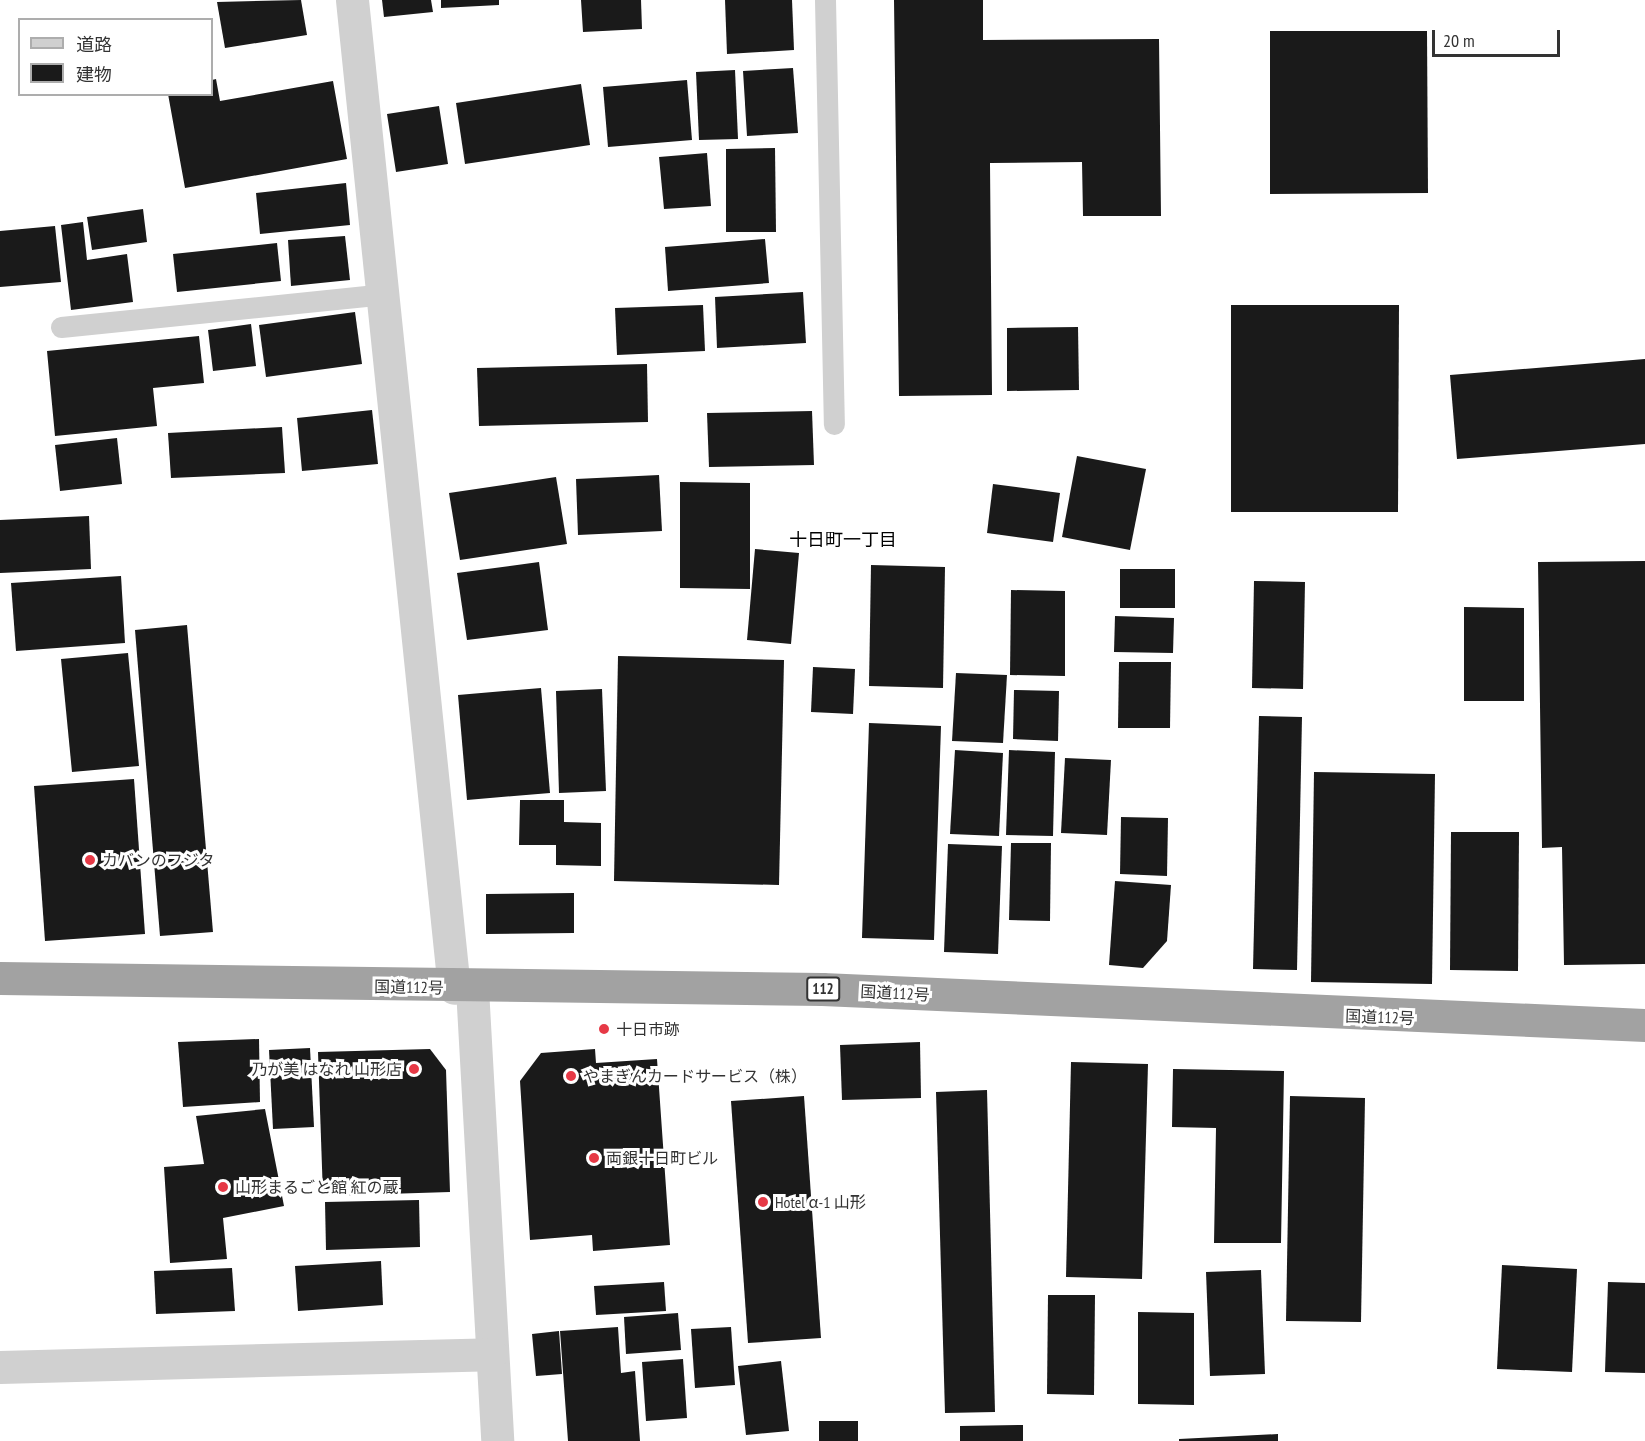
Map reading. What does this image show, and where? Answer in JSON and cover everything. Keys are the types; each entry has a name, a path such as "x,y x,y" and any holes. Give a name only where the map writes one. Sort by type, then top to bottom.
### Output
{"highway":[{"name":"国道112号","path":"0,978 463,988 822,989 1645,1025"}],"street":[{"path":"352,0 463,988 497,1441"},
{"path":"0,1367 491,1354"}],"lane":[{"path":"825,0 834,424"},
{"path":"61,327 385,294"}],"building":[{"path":"301,0 307,35 225,48 217,2"},
{"path":"382,0 431,0 433,12 384,17"},
{"path":"441,0 499,0 499,5 441,8"},
{"path":"581,0 641,0 642,29 583,32"},
{"path":"725,0 792,0 794,50 727,54"},
{"path":"894,0 983,0 983,40 1159,39 1161,216 1083,216 1082,162 990,163 992,395 899,396"},
{"path":"1270,31 1427,31 1428,193 1270,194"},
{"path":"793,68 798,133 747,136 743,71"},
{"path":"735,70 738,139 699,140 696,72"},
{"path":"216,79 220,101 333,81 347,159 185,188 168,96 213,96 213,80"},
{"path":"687,80 692,140 608,147 603,87"},
{"path":"581,84 590,145 465,164 456,103"},
{"path":"439,106 448,164 396,172 387,114"},
{"path":"775,148 776,232 726,232 726,149"},
{"path":"707,153 711,206 664,209 659,157"},
{"path":"346,183 350,225 260,234 256,193"},
{"path":"143,209 147,242 92,250 87,217"},
{"path":"83,222 87,260 127,254 133,302 71,310 61,225"},
{"path":"55,226 61,282 0,287 0,231"},
{"path":"345,236 350,280 291,286 288,240"},
{"path":"765,239 769,283 668,291 665,247"},
{"path":"277,243 281,281 177,292 173,254"},
{"path":"803,292 806,343 717,348 715,297"},
{"path":"703,305 705,351 617,355 615,308"},
{"path":"1231,305 1399,305 1398,512 1231,512"},
{"path":"355,312 362,364 266,377 259,325"},
{"path":"251,324 256,366 213,371 208,330"},
{"path":"1078,327 1079,390 1007,391 1007,328"},
{"path":"199,336 204,383 153,388 157,426 55,436 47,351"},
{"path":"1645,359 1645,444 1457,459 1450,375"},
{"path":"647,364 648,422 479,426 477,368"},
{"path":"372,410 378,464 302,471 297,418"},
{"path":"812,411 814,465 709,467 707,413"},
{"path":"282,427 285,473 171,478 168,433"},
{"path":"117,438 122,484 60,491 55,445"},
{"path":"1077,456 1146,469 1130,550 1062,537"},
{"path":"659,475 662,531 578,535 576,479"},
{"path":"556,477 567,544 460,560 449,493"},
{"path":"680,482 750,483 750,589 680,588"},
{"path":"993,484 1060,493 1053,542 987,533"},
{"path":"89,516 91,569 0,573 0,520"},
{"path":"755,549 799,553 791,644 747,640"},
{"path":"1645,561 1645,964 1564,965 1562,847 1542,848 1538,562"},
{"path":"539,562 548,630 467,640 457,573"},
{"path":"871,565 945,567 943,688 869,686"},
{"path":"1120,569 1175,569 1175,608 1120,608"},
{"path":"121,576 125,643 16,651 11,583"},
{"path":"1254,581 1305,582 1303,689 1252,688"},
{"path":"1011,590 1065,591 1065,676 1010,675"},
{"path":"1464,607 1524,608 1524,701 1464,701"},
{"path":"1115,616 1174,618 1173,653 1114,652"},
{"path":"187,625 213,932 160,936 135,630"},
{"path":"128,653 139,766 72,772 61,659"},
{"path":"618,656 784,660 779,885 614,881"},
{"path":"1119,662 1171,662 1170,728 1118,728"},
{"path":"813,667 855,669 853,714 811,712"},
{"path":"956,673 1007,675 1003,743 952,741"},
{"path":"541,688 550,793 467,800 458,695"},
{"path":"602,689 606,791 559,793 556,691"},
{"path":"1014,690 1059,691 1058,741 1013,739"},
{"path":"1259,716 1302,717 1297,970 1253,969"},
{"path":"869,723 941,726 934,940 862,938"},
{"path":"955,750 1003,753 999,836 950,834"},
{"path":"1009,750 1055,752 1053,836 1006,835"},
{"path":"1065,758 1111,760 1107,835 1061,833"},
{"path":"1314,772 1435,774 1432,984 1311,982"},
{"name":"カバンのフジタ","path":"134,779 145,934 45,941 34,786"},
{"path":"520,800 564,800 564,822 601,823 601,866 556,865 556,845 519,845"},
{"path":"1121,817 1168,818 1167,876 1120,874"},
{"path":"1451,832 1519,832 1518,971 1450,970"},
{"path":"1011,843 1051,843 1050,921 1009,920"},
{"path":"948,844 1002,846 998,954 944,952"},
{"path":"1115,881 1171,885 1167,941 1143,968 1109,965"},
{"path":"574,893 574,933 486,934 486,894"},
{"path":"259,1039 260,1102 183,1107 178,1042"},
{"path":"920,1042 921,1098 842,1100 840,1045"},
{"path":"310,1048 314,1127 273,1129 269,1050"},
{"path":"430,1049 446,1070 450,1192 323,1196 318,1052"},
{"name":"両銀十日町ビル","path":"595,1049 596,1063 657,1059 670,1245 593,1251 592,1235 530,1240 520,1081 541,1053"},
{"path":"1071,1062 1148,1064 1142,1279 1066,1277"},
{"path":"1173,1069 1284,1071 1281,1243 1214,1243 1216,1128 1172,1127"},
{"path":"987,1090 995,1412 945,1413 936,1092"},
{"path":"804,1096 821,1338 748,1343 731,1101"},
{"path":"1290,1096 1365,1098 1361,1322 1286,1321"},
{"name":"山形まるごと館 紅の蔵","path":"265,1109 284,1206 223,1218 227,1259 170,1263 164,1167 204,1164 196,1116"},
{"path":"419,1200 420,1247 326,1250 325,1202"},
{"path":"381,1261 383,1305 298,1311 295,1266"},
{"path":"1502,1265 1577,1269 1572,1372 1497,1369"},
{"path":"232,1268 235,1311 156,1314 154,1271"},
{"path":"1261,1270 1265,1374 1210,1376 1206,1272"},
{"path":"664,1282 666,1311 596,1315 594,1286"},
{"path":"1608,1282 1645,1283 1645,1373 1605,1372"},
{"path":"1048,1295 1095,1295 1094,1395 1047,1394"},
{"path":"1138,1312 1194,1313 1194,1405 1138,1404"},
{"path":"678,1313 681,1350 626,1354 624,1317"},
{"path":"618,1327 621,1373 635,1371 640,1441 568,1441 560,1331"},
{"path":"731,1327 735,1385 695,1388 691,1329"},
{"path":"559,1331 562,1374 536,1376 532,1334"},
{"path":"683,1359 687,1418 646,1421 642,1362"},
{"path":"781,1361 789,1431 746,1435 738,1366"},
{"path":"819,1421 858,1421 858,1441 819,1441"},
{"path":"1023,1425 1023,1441 960,1441 960,1426"},
{"path":"1278,1434 1278,1441 1179,1441 1179,1439"}],"place":[{"name":"カバンのフジタ","path":"90,860"},
{"name":"十日市跡","path":"604,1029"},
{"name":"乃が美 はなれ 山形店","path":"414,1069"},
{"name":"やまぎんカードサービス（株）","path":"571,1076"},
{"name":"両銀十日町ビル","path":"594,1158"},
{"name":"山形まるごと館 紅の蔵","path":"223,1187"},
{"name":"Hotel α-1 山形","path":"763,1202"}],"district":[{"name":"十日町一丁目","path":"843,540"}]}
